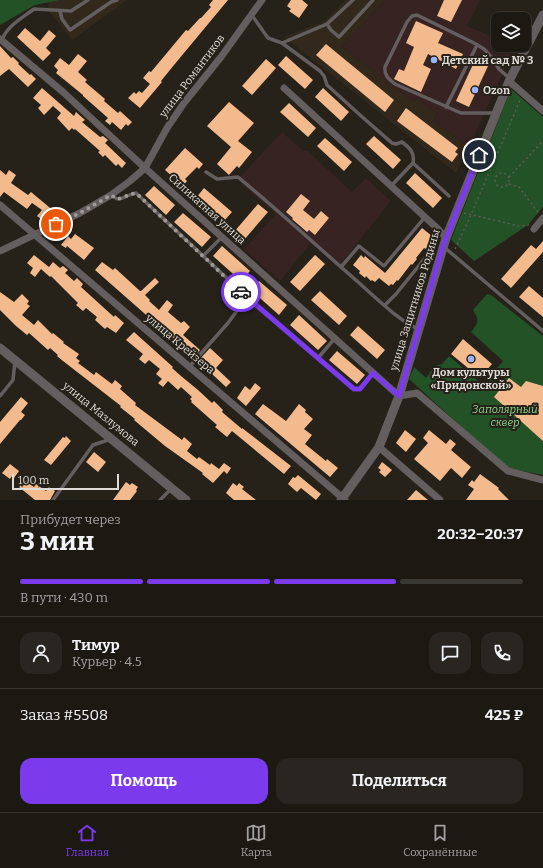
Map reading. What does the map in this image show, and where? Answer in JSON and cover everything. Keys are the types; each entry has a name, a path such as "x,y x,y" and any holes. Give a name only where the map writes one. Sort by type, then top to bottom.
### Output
{"street":[{"name":"улица Романтиков","path":"0,252 80,213 111,195 145,168 167,128 184,103 221,57 262,0"},
{"name":"улица Защитников Родины","path":"343,499 379,447 399,396 445,242 510,80 543,14"},
{"name":"Силикатная улица","path":"1,40 63,92 145,168 399,396"},
{"path":"510,80 543,111"},
{"path":"284,88 438,229 445,242"},
{"name":"улица Крейзера","path":"0,206 343,499"},
{"name":"улица Мазлумова","path":"0,348 186,500"},
{"path":"399,396 417,393 508,471 543,480"},
{"path":"379,447 440,500"}],"lane":[{"path":"1,40 10,28 34,9 71,11 88,0"},
{"path":"60,11 62,19 70,30 116,0"},
{"path":"282,43 327,24 354,0"},
{"path":"327,24 331,30 340,37 373,0"},
{"path":"251,14 268,38 282,43 320,70 327,85 360,116 392,143 396,144 402,142 412,150 414,158 413,163 391,186"},
{"path":"496,113 460,113 396,84 388,78 385,72 385,67 407,22 412,16 417,15 484,49 503,74 510,80"},
{"path":"446,107 477,45"},
{"path":"413,163 449,196"},
{"path":"206,172 217,179 238,177 385,305 409,325 418,329"},
{"path":"111,195 117,199 121,199 130,194 136,193 247,297 354,389 360,389 373,373"},
{"path":"341,267 359,246 384,266 425,217"},
{"path":"385,305 396,294 434,247 438,229"},
{"path":"203,256 222,236"},
{"path":"445,242 452,254 543,331"},
{"path":"189,367 228,323 247,297"},
{"path":"318,358 335,338"},
{"path":"0,396 13,380 16,360"},
{"path":"53,500 93,445 112,439"},
{"path":"160,500 172,488"}],"path":[{"path":"452,254 471,215 523,93"},
{"path":"509,184 509,177 543,141"},
{"path":"457,212 519,226 540,222 519,187 509,184 506,187 500,187 496,184 495,180 497,175 506,173 509,177"}],"shaded area":[{"path":"49,0 127,0 72,40 48,10"},
{"path":"346,0 385,0 342,47 414,102 417,98 438,114 433,121 469,147 456,173 284,37 325,21"},
{"name":"Детский сад № 3","path":"385,0 480,0 467,26 491,36 491,52 513,52 469,147 433,121 438,114 417,98 414,102 342,47"},
{"path":"282,132 304,151 308,151 352,192 366,178 391,201 338,267 311,243 280,281 244,249 276,214 237,180"}],"green space":[{"path":"0,0 59,0 35,5 0,25"},
{"path":"511,89 543,117 543,207 528,225 474,261 451,240"},
{"name":"Заполярный сквер","path":"487,294 491,295 543,336 543,475 507,468 409,379 414,367 426,378 435,366 442,364 449,356 483,385 503,361 471,332 477,322 477,317 473,310"}],"building":[{"path":"213,0 228,0 140,108 128,98 134,92 136,94 139,91 142,93 150,84 143,78 149,71 151,72 186,30 188,31 211,7 209,5"},
{"path":"291,0 302,0 308,5 299,18 289,11 291,9 287,6"},
{"path":"444,0 462,0 451,22 437,16"},
{"path":"416,21 443,33 438,43 463,54 456,69 428,54 423,65 431,69 421,92 394,79 399,69 404,71 414,47 406,43"},
{"path":"25,28 40,41 49,30 56,36 46,48 51,53 43,61 17,37"},
{"path":"326,44 394,100 385,112 316,55"},
{"path":"0,46 11,58 13,57 19,63 18,64 36,79 28,87 9,69 0,76"},
{"path":"78,54 87,61 78,72 87,80 85,82 105,99 104,101 118,113 120,111 132,122 128,126 126,124 121,130 112,122 110,125 105,121 108,118 56,73 58,70 54,66 60,58 69,65"},
{"path":"286,56 313,80 305,89 278,65"},
{"path":"266,59 276,68 252,95 242,86"},
{"path":"475,60 488,66 469,107 456,101"},
{"path":"42,88 74,116 76,112 85,120 82,122 100,137 103,136 108,140 105,143 126,163 122,168 118,164 116,166 105,155 103,157 98,152 100,151 75,129 74,130 72,128 69,131 57,118 61,113 53,106 44,115 38,108 41,105 33,98"},
{"path":"323,88 349,112 341,121 315,97"},
{"path":"229,102 254,123 238,141 252,152 239,168 237,166 229,175 217,164 231,147 207,126"},
{"path":"289,103 316,128 308,137 280,112"},
{"path":"406,108 458,148 455,152 458,154 452,162 397,121"},
{"path":"374,136 401,160 393,169 366,144"},
{"path":"325,138 352,162 344,171 317,146"},
{"path":"185,148 203,164 199,169 197,167 185,179 187,181 183,186 165,170"},
{"path":"0,170 6,175 9,170 16,175 11,183 28,195 31,192 55,212 52,215 55,217 52,221 48,221 46,223 37,216 42,210 32,203 27,209 4,192 0,197"},
{"path":"415,173 442,198 433,208 406,183"},
{"path":"154,186 175,205 166,215 145,195"},
{"path":"204,188 232,212 223,222 196,198"},
{"path":"301,194 310,201 303,210 314,219 321,211 329,218 315,235 309,230 307,232 286,212"},
{"path":"258,204 268,212 244,240 234,232"},
{"path":"183,213 211,237 202,247 174,222"},
{"path":"422,228 432,236 429,242 431,243 426,249 424,248 412,265 411,264 393,285 391,284 389,286 379,278 375,282 372,280 371,281 366,276 365,278 353,265 361,255 364,258 365,256 385,273"},
{"path":"75,234 94,248 84,260 67,246 66,248 61,245 68,236 71,239"},
{"path":"543,241 543,252 511,288 501,279 531,245 536,249"},
{"path":"222,246 250,271 241,281 213,256"},
{"path":"34,255 49,267 53,262 60,268 63,266 68,270 65,273 74,281 77,278 83,284 81,287 114,317 115,315 124,323 116,333 107,327 105,329 95,320 97,317 86,308 83,311 76,305 78,303 51,276 50,277 41,269 35,277 30,273 33,268 27,263"},
{"path":"315,255 325,264 300,291 290,282"},
{"path":"102,262 113,270 115,268 140,291 155,278 159,282 145,295 159,310 167,300 173,305 168,312 181,323 184,321 190,327 183,335 200,350 194,357 95,270"},
{"path":"259,281 287,305 279,315 251,290"},
{"path":"529,286 543,298 543,317 519,297"},
{"path":"320,291 347,316 339,325 311,300"},
{"path":"0,292 14,302 22,294 29,301 27,304 30,306 22,315 34,325 38,320 52,334 53,333 64,342 63,343 79,354 76,358 80,361 78,363 94,375 96,372 112,384 115,380 122,386 120,389 136,403 135,405 182,440 184,437 192,444 187,451 197,459 199,457 210,465 211,463 219,469 224,463 231,468 227,474 224,471 213,483 202,474 203,473 165,446 134,420 135,419 120,407 121,406 63,361 50,348 48,350 29,333 27,335 16,326 0,310"},
{"path":"299,315 327,341 318,350 290,325"},
{"path":"358,326 385,350 377,359 350,335"},
{"path":"134,332 212,403 214,401 223,410 222,412 291,466 284,474 232,431 227,437 215,427 217,425 191,402 192,401 190,399 192,397 181,387 178,390 168,381 163,387 158,383 162,379 156,374 160,369 149,360 145,364 139,359 143,354 126,340"},
{"name":"Дом культуры «Придонской»","path":"463,339 492,364 480,378 451,354"},
{"path":"210,348 223,360 216,368 231,382 226,387 198,361"},
{"path":"337,351 365,375 357,384 329,360"},
{"path":"509,378 521,387 526,381 543,386 543,441 494,397"},
{"path":"255,383 261,388 246,406 237,398 245,386 250,390"},
{"path":"21,397 28,403 21,412 25,415 0,444 0,422"},
{"path":"263,404 286,421 299,404 306,410 305,412 313,419 304,429 312,435 305,444 326,461 327,459 338,468 330,477 255,414"},
{"path":"405,430 416,439 406,452 396,443"},
{"path":"429,430 446,444 450,439 456,444 451,450 471,467 462,478 451,468 440,481 414,459 428,443 423,438"},
{"path":"66,436 71,441 51,465 44,460 63,437 65,438"},
{"path":"94,452 106,462 98,472 86,462"},
{"path":"382,462 392,470 385,477 379,472 381,470 378,468"},
{"path":"10,464 19,471 14,478 12,476 10,479 2,473"},
{"path":"480,474 499,488 498,489 509,500 466,500 474,489 468,485 472,480 474,482"},
{"path":"298,475 321,494 316,500 301,488 297,492 288,484 293,477 295,478"},
{"path":"24,480 34,487 36,484 46,491 49,487 55,491 50,500 35,500 19,487"},
{"path":"126,482 130,485 132,483 138,487 136,490 137,491 130,500 113,500"},
{"path":"233,483 237,486 239,483 244,487 242,489 256,500 234,500 226,493"},
{"path":"416,490 428,500 407,500"}],"way so far":[{"path":"56,224 80,213 111,195 117,199 121,199 130,194 136,193 241,292"}],"place":[{"name":"Детский сад № 3","path":"434,60"},
{"name":"Ozon","path":"475,90"},
{"name":"Дом культуры «Придонской»","path":"471,359"}],"route":[{"path":"241,292 354,389 360,389 373,373 399,396 401,384 443,246 479,155"}]}
